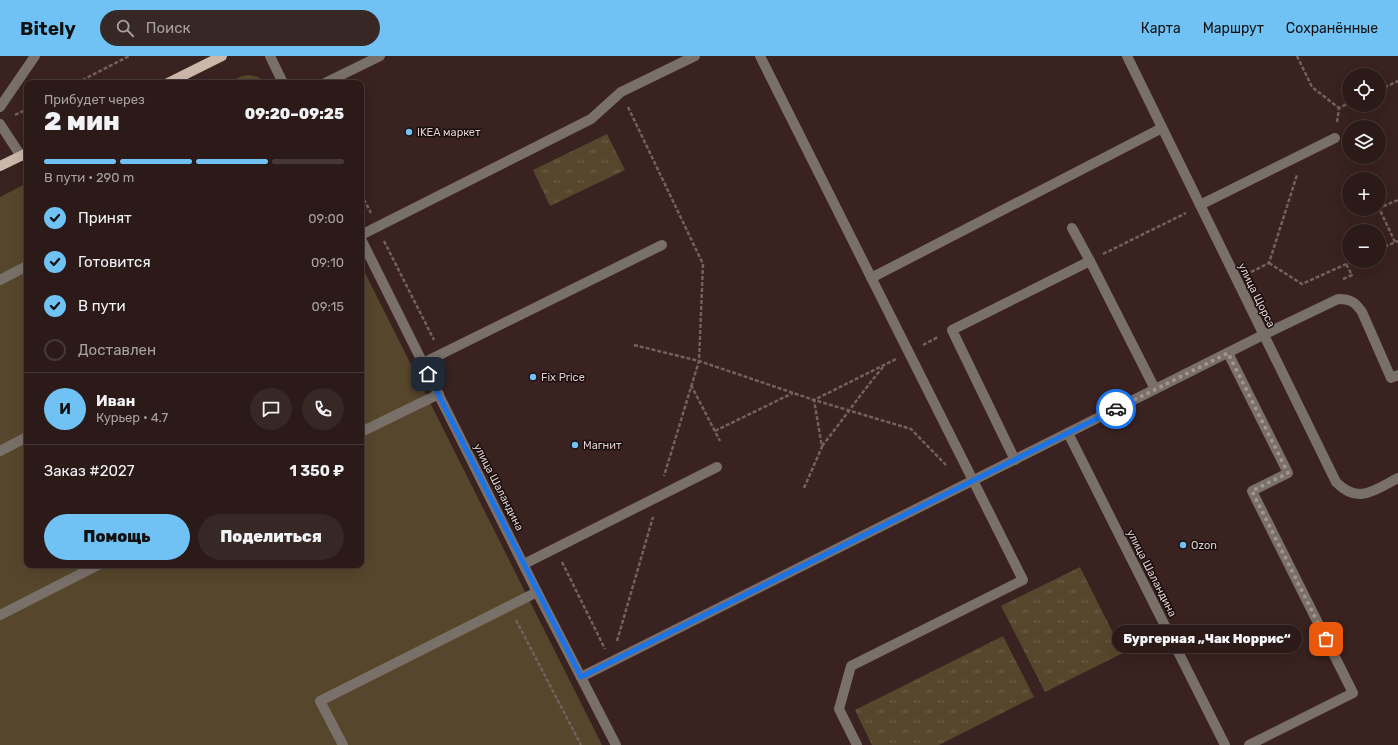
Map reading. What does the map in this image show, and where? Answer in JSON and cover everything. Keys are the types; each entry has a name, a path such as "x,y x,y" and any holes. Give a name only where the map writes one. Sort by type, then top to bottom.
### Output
{"main road":[{"path":"174,80 222,56"},
{"path":"0,166 24,154"}],"street":[{"path":"0,107 35,56"},
{"path":"270,56 282,80"},
{"path":"331,80 380,56"},
{"path":"364,234 591,119 621,92 695,56"},
{"path":"760,56 1023,580 851,666 839,708 857,745"},
{"name":"улица Щорса","path":"1127,56 1336,482 1345,491 1356,495 1370,492 1398,478"},
{"path":"0,124 24,154"},
{"path":"871,278 1162,128"},
{"path":"1200,205 1335,138"},
{"path":"1072,228 1155,389"},
{"name":"улица Шаландина","path":"364,245 537,592 616,745"},
{"path":"423,363 662,245"},
{"path":"1015,460 952,330 1090,261"},
{"path":"0,280 24,268"},
{"path":"581,677 1263,335 1338,299 1347,299 1355,303 1362,312 1391,378 1398,375"},
{"path":"1228,353 1288,473 1252,491 1353,693 1248,745"},
{"path":"364,431 439,394"},
{"name":"улица Шаландина","path":"1068,433 1226,745"},
{"path":"0,451 24,439"},
{"path":"524,564 717,467"},
{"path":"0,615 92,568"},
{"path":"343,745 320,701 537,592"}],"path":[{"path":"83,80 129,56"},
{"path":"1297,56 1312,87 1339,108"},
{"path":"1386,87 1398,81"},
{"path":"612,662 690,384 699,361 703,264 621,92"},
{"path":"1335,138 1339,108"},
{"path":"1250,272 1269,263 1304,153"},
{"path":"364,200 441,355"},
{"path":"1386,246 1397,242 1379,208 1398,200"},
{"path":"1116,248 1200,205"},
{"path":"1269,263 1302,284 1342,266"},
{"path":"1343,279 1352,275 1348,268"},
{"path":"814,400 952,330"},
{"path":"634,345 699,361 814,400 911,429 956,475 961,486"},
{"path":"804,488 822,447 850,410 854,402 885,365"},
{"path":"690,384 720,441"},
{"path":"715,431 793,393"},
{"path":"814,400 822,447"},
{"path":"555,548 612,662"},
{"path":"509,607 582,745"}],"green space":[{"path":"250,75 262,80 233,80 242,76"},
{"path":"607,134 625,170 550,206 533,170"},
{"path":"24,185 24,568 364,568 364,271 602,745 0,745 0,197"},
{"path":"1080,567 1123,653 1045,692 1001,606"},
{"path":"1003,636 1034,697 939,745 872,745 855,710"}],"way so far":[{"path":"1116,409 1228,353 1288,473 1252,491 1326,639"}],"place":[{"name":"IKEA маркет","path":"409,132"},
{"name":"Fix Price","path":"533,377"},
{"name":"Магнит","path":"575,445"},
{"name":"Ozon","path":"1183,545"},
{"name":"Бургерная „Чак Норрис“","path":"1326,639"}],"route":[{"path":"428,374 581,677 1116,409"}]}
